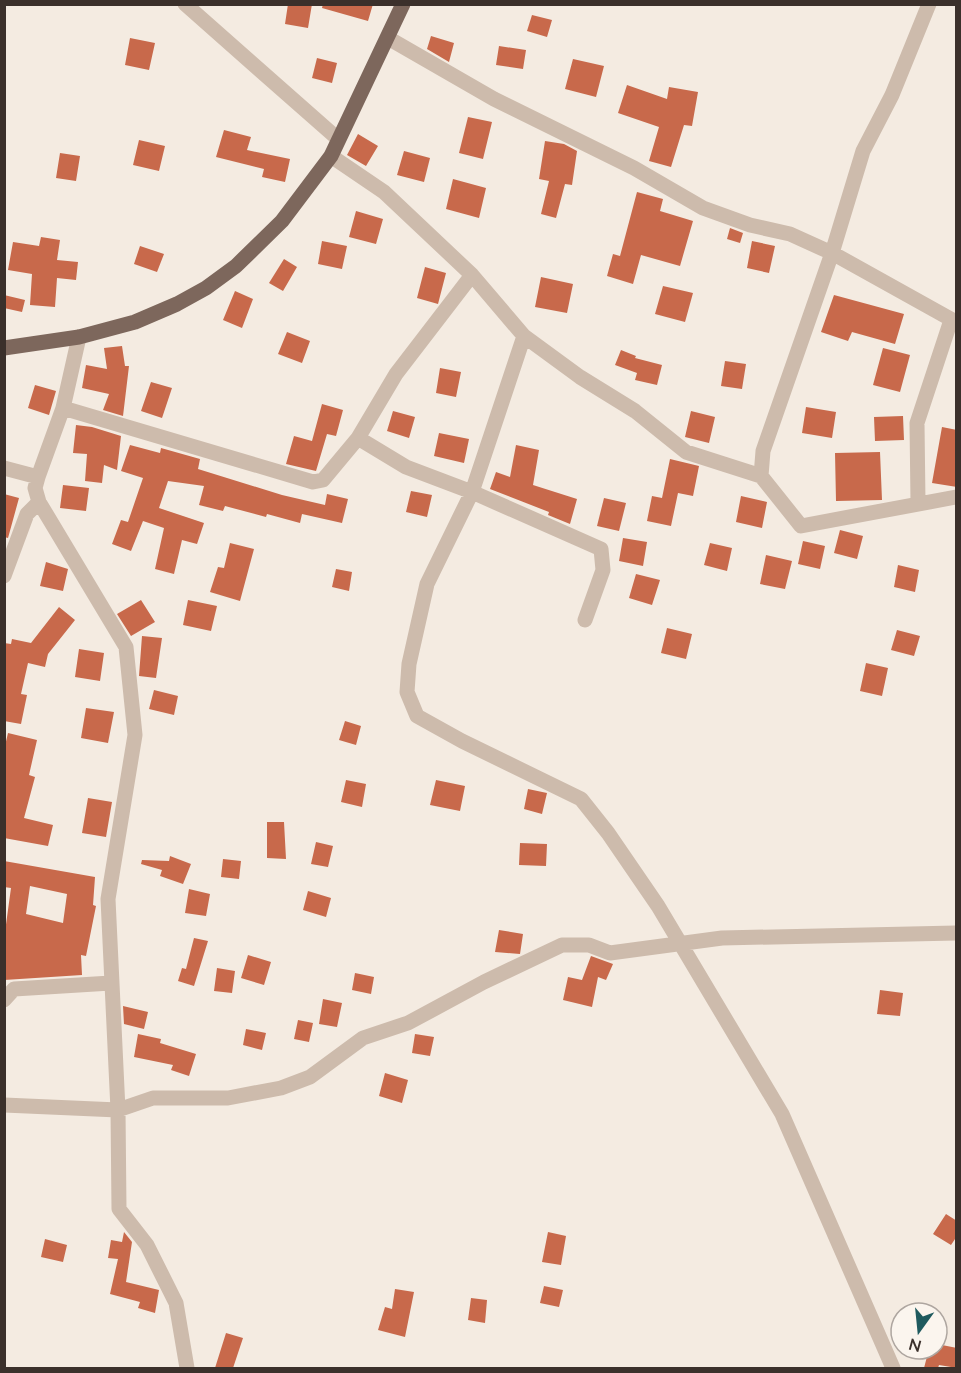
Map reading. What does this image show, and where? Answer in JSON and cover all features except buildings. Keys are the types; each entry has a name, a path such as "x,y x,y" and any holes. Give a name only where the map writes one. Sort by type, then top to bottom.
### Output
{"main road":[{"path":"4,348 80,337 135,322 177,304 206,288 236,266 282,221 331,156 403,4"}],"street":[{"path":"185,4 338,139"},
{"path":"761,476 764,451 832,253 863,152 892,95 928,4"},
{"path":"388,38 494,99 634,168 703,208 750,225 790,234 832,253 954,321 917,423 918,502"},
{"path":"331,156 384,192 472,274 524,336 580,377 635,411 686,452 761,476 801,526 957,496"},
{"path":"63,408 313,482 323,480 358,438 396,375 472,274"},
{"path":"524,336 472,492 427,584 409,664 407,692 417,716 462,741 581,799 658,906 782,1114 893,1368"},
{"path":"80,337 63,408 35,488 39,502 126,647 135,735 108,899 118,1110 119,1209 147,1245 176,1303 187,1368"},
{"path":"358,438 406,467 472,492 601,549 603,570 585,620"},
{"path":"4,468 38,477"},
{"path":"4,576 27,513 39,502"},
{"path":"4,1106 118,1110 153,1098 228,1098 281,1088 310,1077 363,1038 408,1023 484,982 562,945 589,945 609,953 722,938 957,933"},
{"path":"4,1000 14,989 111,983"}]}
